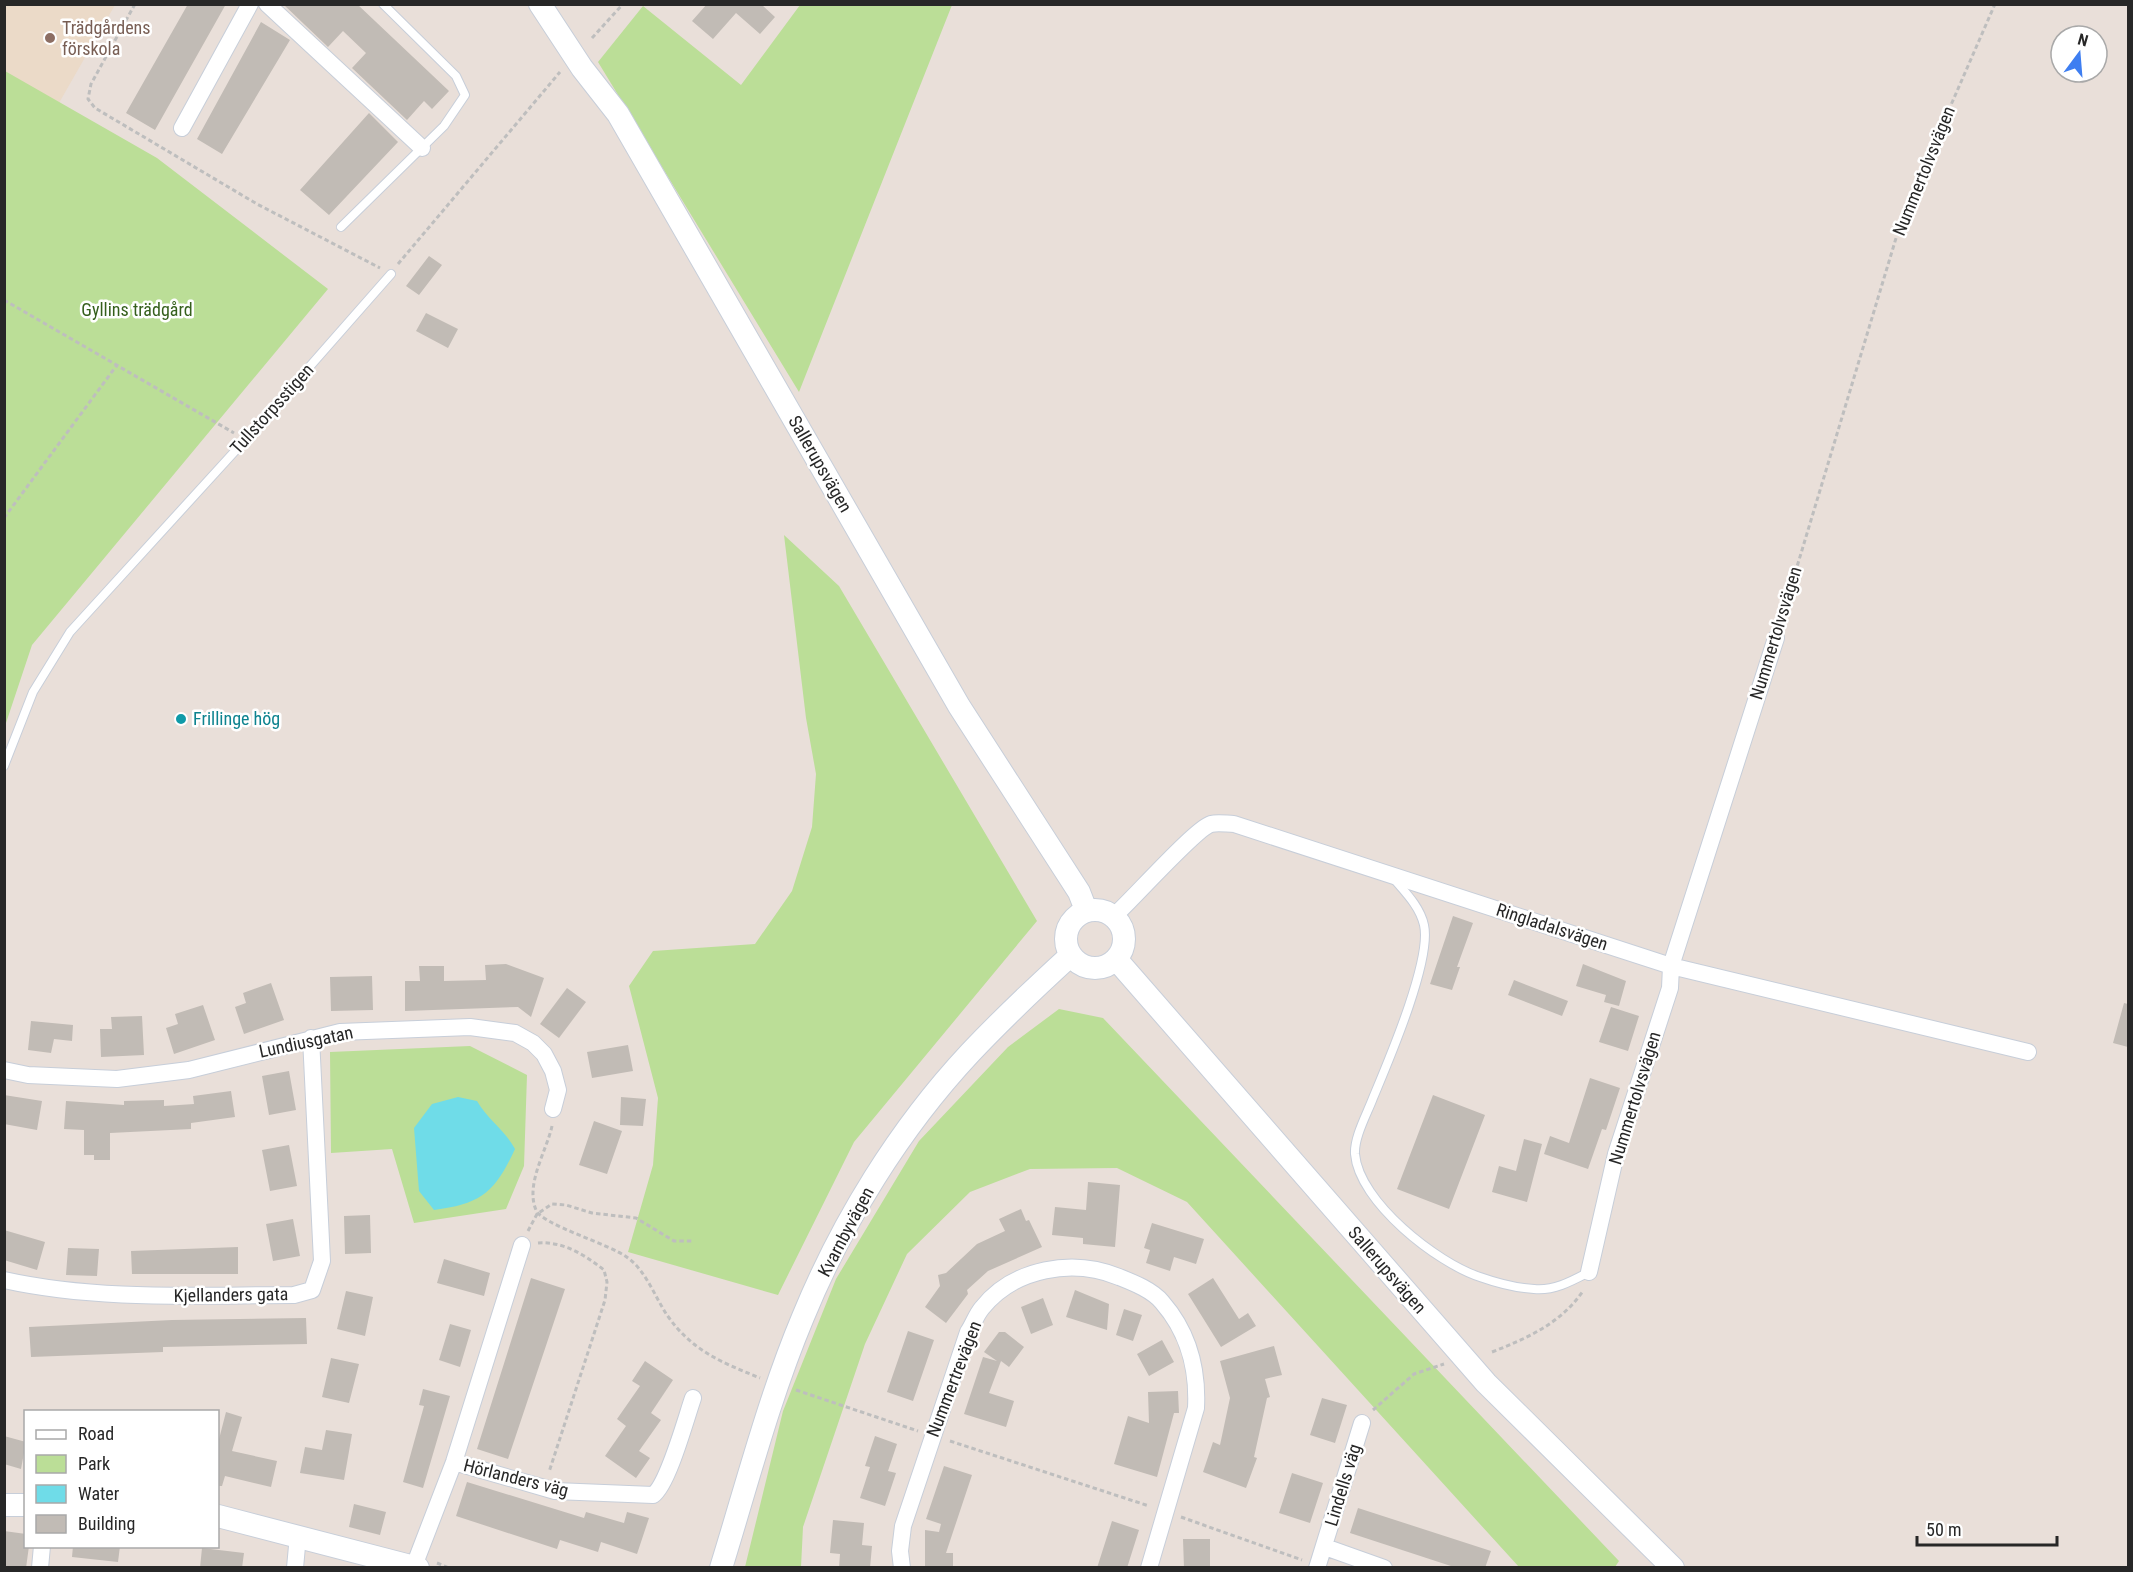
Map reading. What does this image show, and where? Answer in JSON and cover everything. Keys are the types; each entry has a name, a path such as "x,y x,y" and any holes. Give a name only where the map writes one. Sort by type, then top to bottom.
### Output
{"main road":[{"name":"Sallerupsvägen","path":"534,4 545,12 582,68 618,114 959,706 1079,892 1086,910"},
{"path":"1102,909 1114,916 1123,927 1124,947 1116,959 1103,967 1083,966 1071,955 1066,942 1066,932 1076,916 1086,910 1102,909"},
{"name":"Kvarnbyvägen","path":"721,1568 782,1372 803,1316 841,1236 875,1178 921,1113 968,1055 1071,955"},
{"name":"Sallerupsvägen","path":"1116,959 1486,1383 1673,1568"},
{"path":"4,1505 24,1505"},
{"path":"219,1516 416,1567"}],"street":[{"path":"182,128 250,4"},
{"path":"267,4 422,148"},
{"name":"Nummertolvsvägen","path":"1589,1272 1616,1154 1670,988 1671,966 1776,638"},
{"name":"Ringladalsvägen","path":"1114,916 1142,891 1191,837 1210,824 1234,824 1671,966 2028,1052"},
{"name":"Lundiusgatan","path":"4,1070 28,1075 117,1079 189,1070 340,1032 470,1027 515,1033 539,1049 553,1071 558,1090 553,1109"},
{"name":"Kjellanders gata","path":"4,1280 45,1289 136,1296 294,1295 312,1290 322,1261 311,1038"},
{"name":"Hörlanders väg","path":"416,1567 454,1462 522,1245"},
{"name":"Nummertrevägen","path":"902,1568 900,1551 903,1526 968,1332 989,1302 1024,1276 1051,1268 1079,1268 1108,1272 1135,1283 1161,1301 1178,1324 1191,1350 1197,1381 1196,1408 1149,1568"},
{"name":"Hörlanders väg","path":"454,1462 544,1488 598,1495 653,1495 659,1491 693,1398"},
{"name":"Lindells väg","path":"1317,1567 1362,1423"},
{"path":"295,1568 298,1535"},
{"name":"Lindells väg","path":"1325,1547 1384,1568"},
{"path":"40,1568 42,1548"}],"lane":[{"path":"341,227 444,126 465,95 456,76 383,4"},
{"name":"Tullstorpsstigen","path":"4,766 33,692 70,632 246,440 391,274"},
{"path":"1390,874 1412,899 1424,925 1425,945 1390,1058 1363,1124 1355,1152 1358,1174 1386,1211 1432,1252 1478,1277 1536,1289 1565,1285 1589,1272"}],"path":[{"path":"135,4 91,84 88,99 95,108 267,209 391,274 406,251 565,66"},
{"path":"592,38 623,4"},
{"name":"Nummertolvsvägen","path":"1776,638 1903,215 1995,4"},
{"path":"4,300 246,440"},
{"path":"4,518 117,365"},
{"path":"553,1109 552,1127 535,1179 534,1205 537,1214 552,1223 617,1250 630,1259 668,1317 690,1342 711,1358 760,1378"},
{"path":"537,1214 552,1204 566,1205 592,1213 636,1218 653,1225 674,1241 692,1241"},
{"path":"522,1245 551,1242 573,1249 604,1270 607,1282 605,1300 544,1488"},
{"path":"1492,1352 1540,1330 1573,1306 1585,1288 1589,1272"},
{"path":"1362,1423 1378,1404 1414,1374 1448,1362"},
{"path":"792,1388 1167,1512 1317,1567"}],"shaded area":[{"name":"Trädgårdens förskola","path":"5,5 115,5 59,103 5,72"}],"green space":[{"path":"800,5 952,5 799,392 598,62 643,6 741,85"},
{"name":"Gyllins trädgård","path":"5,71 157,158 328,289 32,645 5,726"},
{"path":"784,535 839,586 1037,921 854,1142 778,1295 628,1252 653,1165 658,1098 629,986 653,951 755,944 792,891 812,827 816,774 806,718"},
{"path":"1059,1009 1103,1018 1619,1561 1615,1567 1519,1567 1187,1202 1117,1168 1030,1169 970,1192 907,1254 865,1344 803,1527 801,1567 745,1567 783,1411 836,1279 919,1141 1008,1047"},
{"path":"470,1046 527,1075 524,1166 506,1209 414,1223 392,1149 331,1153 330,1052"}],"water":[{"path":"458,1097 477,1101 515,1149 501,1176 485,1193 464,1204 434,1210 419,1191 414,1128 432,1104"}],"building":[{"path":"188,4 226,4 155,130 126,113"},
{"path":"283,4 357,4 449,91 432,109 424,101 407,120 352,68 366,53 343,31 328,47"},
{"path":"707,4 761,4 775,17 760,34 736,13 713,39 692,21"},
{"path":"261,22 290,40 222,154 197,139"},
{"path":"369,113 398,142 329,215 300,190"},
{"path":"429,256 442,265 419,295 406,286"},
{"path":"426,313 458,329 448,348 416,331"},
{"path":"1453,916 1473,923 1457,967 1460,967 1452,990 1430,984"},
{"path":"506,964 544,978 531,1017 518,1007 405,1011 405,981 420,981 419,966 444,966 444,981 486,980 485,965"},
{"path":"1583,964 1626,981 1619,1006 1604,1002 1606,995 1576,986"},
{"path":"372,976 373,1010 331,1011 330,977"},
{"path":"1514,980 1568,1001 1562,1016 1508,995"},
{"path":"271,983 284,1020 244,1034 235,1007 246,1003 243,993"},
{"path":"567,988 586,1002 559,1038 540,1024"},
{"path":"2124,1003 2128,1004 2128,1047 2113,1043"},
{"path":"203,1005 215,1040 174,1054 166,1028 178,1024 175,1014"},
{"path":"1611,1007 1639,1016 1628,1051 1599,1042"},
{"path":"142,1016 144,1055 101,1057 100,1029 112,1029 111,1017"},
{"path":"31,1021 73,1025 72,1041 54,1039 51,1053 28,1050"},
{"path":"628,1045 633,1071 592,1078 587,1052"},
{"path":"289,1071 296,1110 269,1115 262,1076"},
{"path":"1590,1078 1620,1088 1606,1130 1602,1129 1588,1169 1544,1154 1550,1136 1569,1143"},
{"path":"231,1091 235,1117 191,1123 191,1129 110,1133 110,1160 94,1160 94,1155 84,1155 84,1130 64,1129 66,1101 124,1105 124,1101 164,1100 164,1106 194,1104 193,1096"},
{"path":"4,1095 42,1101 37,1130 4,1124"},
{"path":"1433,1095 1485,1115 1449,1209 1397,1189"},
{"path":"621,1097 646,1099 643,1126 620,1125"},
{"path":"594,1121 622,1131 607,1174 579,1165"},
{"path":"1524,1139 1542,1144 1527,1202 1492,1192 1499,1166 1516,1171"},
{"path":"289,1145 297,1186 270,1191 262,1150"},
{"path":"1088,1182 1120,1185 1115,1247 1083,1244 1083,1238 1052,1235 1055,1207 1086,1210"},
{"path":"1021,1209 1042,1247 988,1271 967,1290 968,1294 946,1323 925,1307 940,1286 938,1275 946,1273 977,1244 1005,1231 999,1219"},
{"path":"370,1215 371,1253 345,1254 344,1216"},
{"path":"293,1219 300,1256 273,1261 266,1224"},
{"path":"1152,1223 1204,1239 1196,1264 1174,1257 1170,1271 1146,1263 1150,1250 1144,1248"},
{"path":"4,1230 45,1242 37,1270 4,1260"},
{"path":"238,1247 238,1274 132,1274 131,1251"},
{"path":"68,1248 99,1249 97,1276 66,1275"},
{"path":"444,1259 490,1273 484,1296 437,1283"},
{"path":"531,1278 565,1289 508,1459 477,1449"},
{"path":"1213,1278 1239,1319 1248,1313 1256,1326 1221,1347 1188,1294"},
{"path":"1075,1290 1109,1304 1107,1330 1066,1317"},
{"path":"346,1291 373,1297 365,1336 337,1329"},
{"path":"1043,1298 1053,1325 1031,1334 1021,1307"},
{"path":"1124,1309 1142,1315 1133,1341 1116,1335"},
{"path":"306,1318 307,1344 163,1347 163,1352 31,1357 29,1327 172,1320"},
{"path":"450,1324 471,1330 460,1367 439,1360"},
{"path":"908,1331 934,1340 913,1401 887,1392"},
{"path":"999,1332 1005,1332 1024,1347 1009,1367 1001,1361 989,1393 1014,1401 1006,1427 964,1414 983,1357 997,1361 984,1352"},
{"path":"1162,1340 1174,1362 1149,1376 1137,1354"},
{"path":"1274,1346 1282,1375 1265,1379 1270,1397 1267,1398 1254,1457 1257,1458 1246,1488 1203,1472 1213,1442 1220,1445 1230,1398 1220,1361"},
{"path":"331,1358 359,1364 349,1403 322,1397"},
{"path":"645,1361 673,1380 651,1413 661,1420 639,1451 650,1458 636,1478 605,1456 626,1426 617,1419 640,1386 632,1381"},
{"path":"423,1389 450,1396 423,1488 403,1482 424,1406 419,1405"},
{"path":"1178,1391 1179,1413 1174,1413 1157,1477 1114,1464 1128,1416 1149,1423 1148,1392"},
{"path":"1322,1398 1347,1405 1335,1443 1310,1435"},
{"path":"226,1412 242,1417 232,1451 277,1461 271,1487 225,1476 222,1486 219,1486 219,1439"},
{"path":"326,1430 352,1434 344,1480 300,1473 305,1447 322,1450"},
{"path":"4,1436 24,1441 21,1469 4,1464"},
{"path":"875,1436 897,1444 888,1471 896,1473 885,1506 860,1498 870,1467 865,1466"},
{"path":"944,1466 972,1475 946,1553 953,1553 953,1568 925,1568 925,1530 939,1532 941,1524 926,1519"},
{"path":"1292,1473 1323,1483 1310,1523 1279,1513"},
{"path":"467,1482 584,1518 586,1512 624,1523 627,1512 649,1518 637,1554 601,1542 598,1552 560,1540 557,1549 456,1516"},
{"path":"354,1504 386,1512 380,1535 349,1527"},
{"path":"1358,1508 1491,1551 1485,1568 1457,1568 1350,1533"},
{"path":"833,1520 864,1523 862,1545 872,1546 870,1568 839,1568 840,1554 830,1553"},
{"path":"1112,1521 1139,1530 1127,1568 1097,1568"},
{"path":"4,1531 24,1534 24,1548 29,1548 26,1568 4,1568"},
{"path":"1183,1539 1210,1539 1210,1568 1184,1568"},
{"path":"73,1548 120,1548 118,1562 72,1557"},
{"path":"202,1548 244,1553 242,1568 200,1568"}],"place":[{"name":"Trädgårdens förskola","path":"50,38"},
{"name":"Frillinge hög","path":"181,719"}]}
